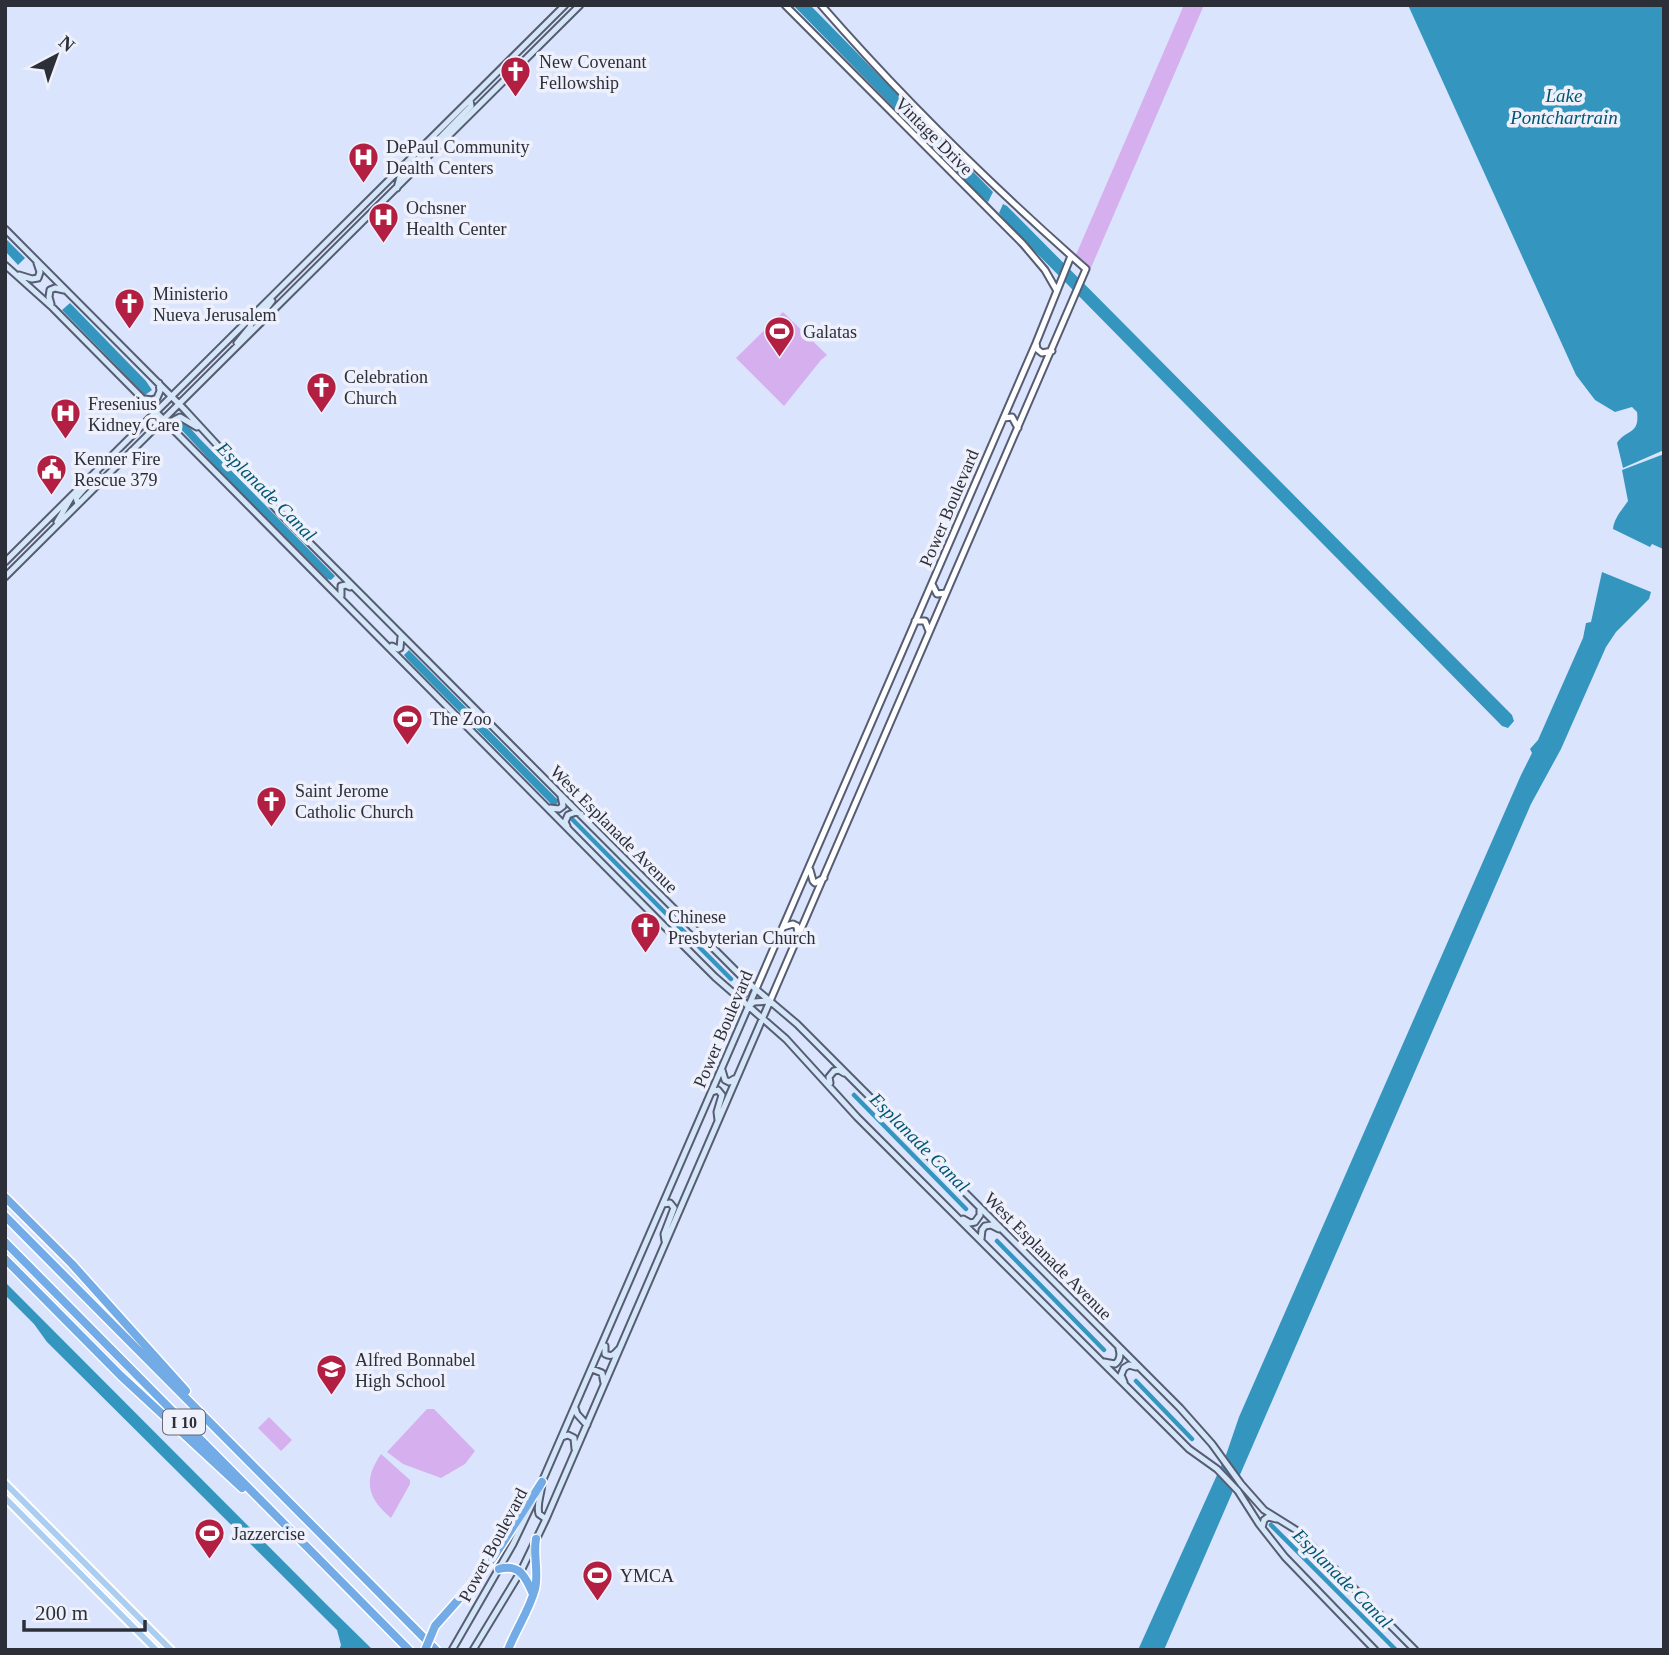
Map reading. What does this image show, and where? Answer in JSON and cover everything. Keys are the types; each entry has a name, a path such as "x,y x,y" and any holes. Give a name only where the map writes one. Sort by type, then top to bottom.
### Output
{"highway":[{"path":"5,1197 72,1264 195,1401 209,1421"},
{"name":"I 10","path":"5,1216 436,1650"},
{"name":"I 10","path":"5,1240 409,1650"},
{"path":"5,1259 131,1384 305,1545"},
{"path":"425,1650 435,1626 493,1558 542,1482"},
{"path":"508,1650 536,1585 534,1550 537,1539"},
{"path":"499,1569 511,1567 521,1572 533,1594"}],"main road":[{"path":"5,562 565,5"},
{"path":"5,577 580,5"},
{"path":"429,155 430,148 471,106 470,100"},
{"path":"397,188 400,177 422,155 422,148"},
{"name":"West Esplanade Avenue","path":"5,229 172,396 270,502 401,635 745,980 850,1077 1139,1367 1188,1417 1264,1510 1296,1530 1415,1650"},
{"path":"7,266 27,279 35,279 40,272 35,259"},
{"name":"West Esplanade Avenue","path":"7,266 53,308 568,829 830,1085 857,1117 1189,1449 1217,1469 1238,1491 1285,1557 1375,1650"},
{"path":"53,308 49,297 50,290 55,288 67,291"},
{"path":"258,326 258,319 277,292"},
{"path":"232,352 250,327 254,316"},
{"path":"142,398 155,400 159,395 159,383"},
{"path":"176,432 174,420 183,417 208,435"},
{"path":"78,504 76,498 93,481 102,465"},
{"path":"51,531 71,502 71,497"},
{"path":"344,601 339,591 341,586 346,585 379,612"},
{"path":"378,636 398,649 402,645 401,635"},
{"path":"547,807 554,810 563,806 561,794"},
{"path":"568,829 565,822 568,815 576,812 581,814"},
{"path":"731,990 744,994 748,989 745,980"},
{"name":"Power Boulevard","path":"452,1650 499,1569 542,1482 755,989"},
{"path":"748,1006 754,1002 770,1001"},
{"name":"Power Boulevard","path":"473,1650 521,1572 537,1539 770,1001"},
{"path":"722,1067 725,1080 732,1081 737,1076"},
{"path":"830,1085 829,1077 834,1071 839,1070 850,1077"},
{"path":"711,1093 718,1090 722,1095 717,1112 718,1120"},
{"path":"663,1204 670,1203 674,1208 664,1234 665,1244"},
{"path":"957,1216 970,1223 975,1222 980,1215 980,1208"},
{"path":"981,1240 985,1226 991,1225 1002,1230"},
{"path":"606,1336 605,1354 614,1355 621,1348"},
{"path":"1101,1361 1108,1364 1118,1362 1121,1356 1119,1347"},
{"path":"1125,1385 1121,1376 1124,1368 1129,1365 1139,1367"},
{"path":"592,1369 602,1373 604,1387"},
{"path":"575,1408 576,1414 587,1425"},
{"path":"562,1437 568,1435 574,1438 575,1452"},
{"path":"542,1482 537,1509 546,1519"},
{"path":"5,1483 171,1650"},
{"path":"5,1496 29,1518 40,1518"},
{"path":"5,1496 156,1650"},
{"path":"540,1500 544,1507 552,1506"},
{"path":"1262,1528 1268,1517 1282,1521"},
{"path":"57,1550 65,1548 88,1572 96,1575"},
{"path":"72,1565 100,1588 111,1590"},
{"path":"145,1639 155,1642 159,1639"}],"street":[{"name":"Vintage Drive","path":"785,5 1023,244 1045,270 1057,291"},
{"name":"Vintage Drive","path":"821,5 897,87 1002,192 1070,259 1086,269"},
{"name":"Power Boulevard","path":"755,989 1070,259"},
{"name":"Power Boulevard","path":"770,1001 1086,269"},
{"path":"1036,343 1037,349 1042,353 1052,351"},
{"path":"1003,418 1012,417 1018,428"},
{"path":"932,584 937,594 947,593"},
{"path":"915,621 925,621 929,631"},
{"path":"812,860 810,878 815,883 824,878"},
{"path":"783,927 789,923 797,926 798,938"}],"shaded area":[{"path":"1184,5 1204,5 1090,270 1075,257"},
{"name":"Galatas","path":"783,312 827,355 784,406 736,358"},
{"path":"427,1409 434,1409 475,1451 465,1464 441,1478 403,1464 387,1452"},
{"path":"269,1417 292,1440 281,1451 258,1428"},
{"path":"381,1454 410,1480 391,1518 377,1503 370,1488 372,1472"}],"water":[{"path":"793,5 810,5 817,12 993,192 988,202 975,191"},
{"name":"Lake Pontchartrain","path":"1408,5 1664,5 1664,450 1623,468 1617,443 1636,425 1637,412 1632,407 1615,412 1595,400 1576,375"},
{"path":"1003,204 1512,715 1514,721 1508,728 1502,726 1008,224 999,213"},
{"path":"5,238 25,258 18,265 5,251"},
{"path":"70,303 152,390 145,395 62,310"},
{"path":"184,421 335,576 331,580 230,482 178,426"},
{"path":"1664,454 1663,549 1652,544 1650,547 1613,529 1628,501 1622,470"},
{"path":"1602,572 1651,592 1649,599 1616,632 1606,647 1561,749 1531,804 1164,1650 1138,1650 1226,1455 1239,1417 1532,753 1530,749 1538,740 1583,638 1586,623 1591,622"},
{"path":"409,650 559,801 554,807 407,659 404,655"},
{"path":"5,1282 373,1650 339,1650 341,1645 337,1630 47,1342 34,1324 5,1295"}],"waterway":[{"name":"Esplanade Canal","path":"571,818 731,979"},
{"name":"Esplanade Canal","path":"854,1095 966,1209"},
{"name":"Esplanade Canal","path":"997,1241 1104,1350"},
{"name":"Esplanade Canal","path":"1136,1381 1192,1439"},
{"name":"Esplanade Canal","path":"1271,1525 1396,1650"}],"place":[{"name":"New Covenant Fellowship","path":"516,99"},
{"name":"DePaul Community Dealth Centers","path":"363,184"},
{"name":"Ochsner Health Center","path":"383,245"},
{"name":"Ministerio Nueva Jerusalem","path":"130,331"},
{"name":"Galatas","path":"780,359"},
{"name":"Celebration Church","path":"321,414"},
{"name":"Fresenius Kidney Care","path":"65,441"},
{"name":"Kenner Fire Rescue 379","path":"51,496"},
{"name":"The Zoo","path":"407,746"},
{"name":"Saint Jerome Catholic Church","path":"272,828"},
{"name":"Chinese Presbyterian Church","path":"645,954"},
{"name":"Alfred Bonnabel High School","path":"332,1397"},
{"name":"Jazzercise","path":"209,1561"},
{"name":"YMCA","path":"597,1603"}]}
